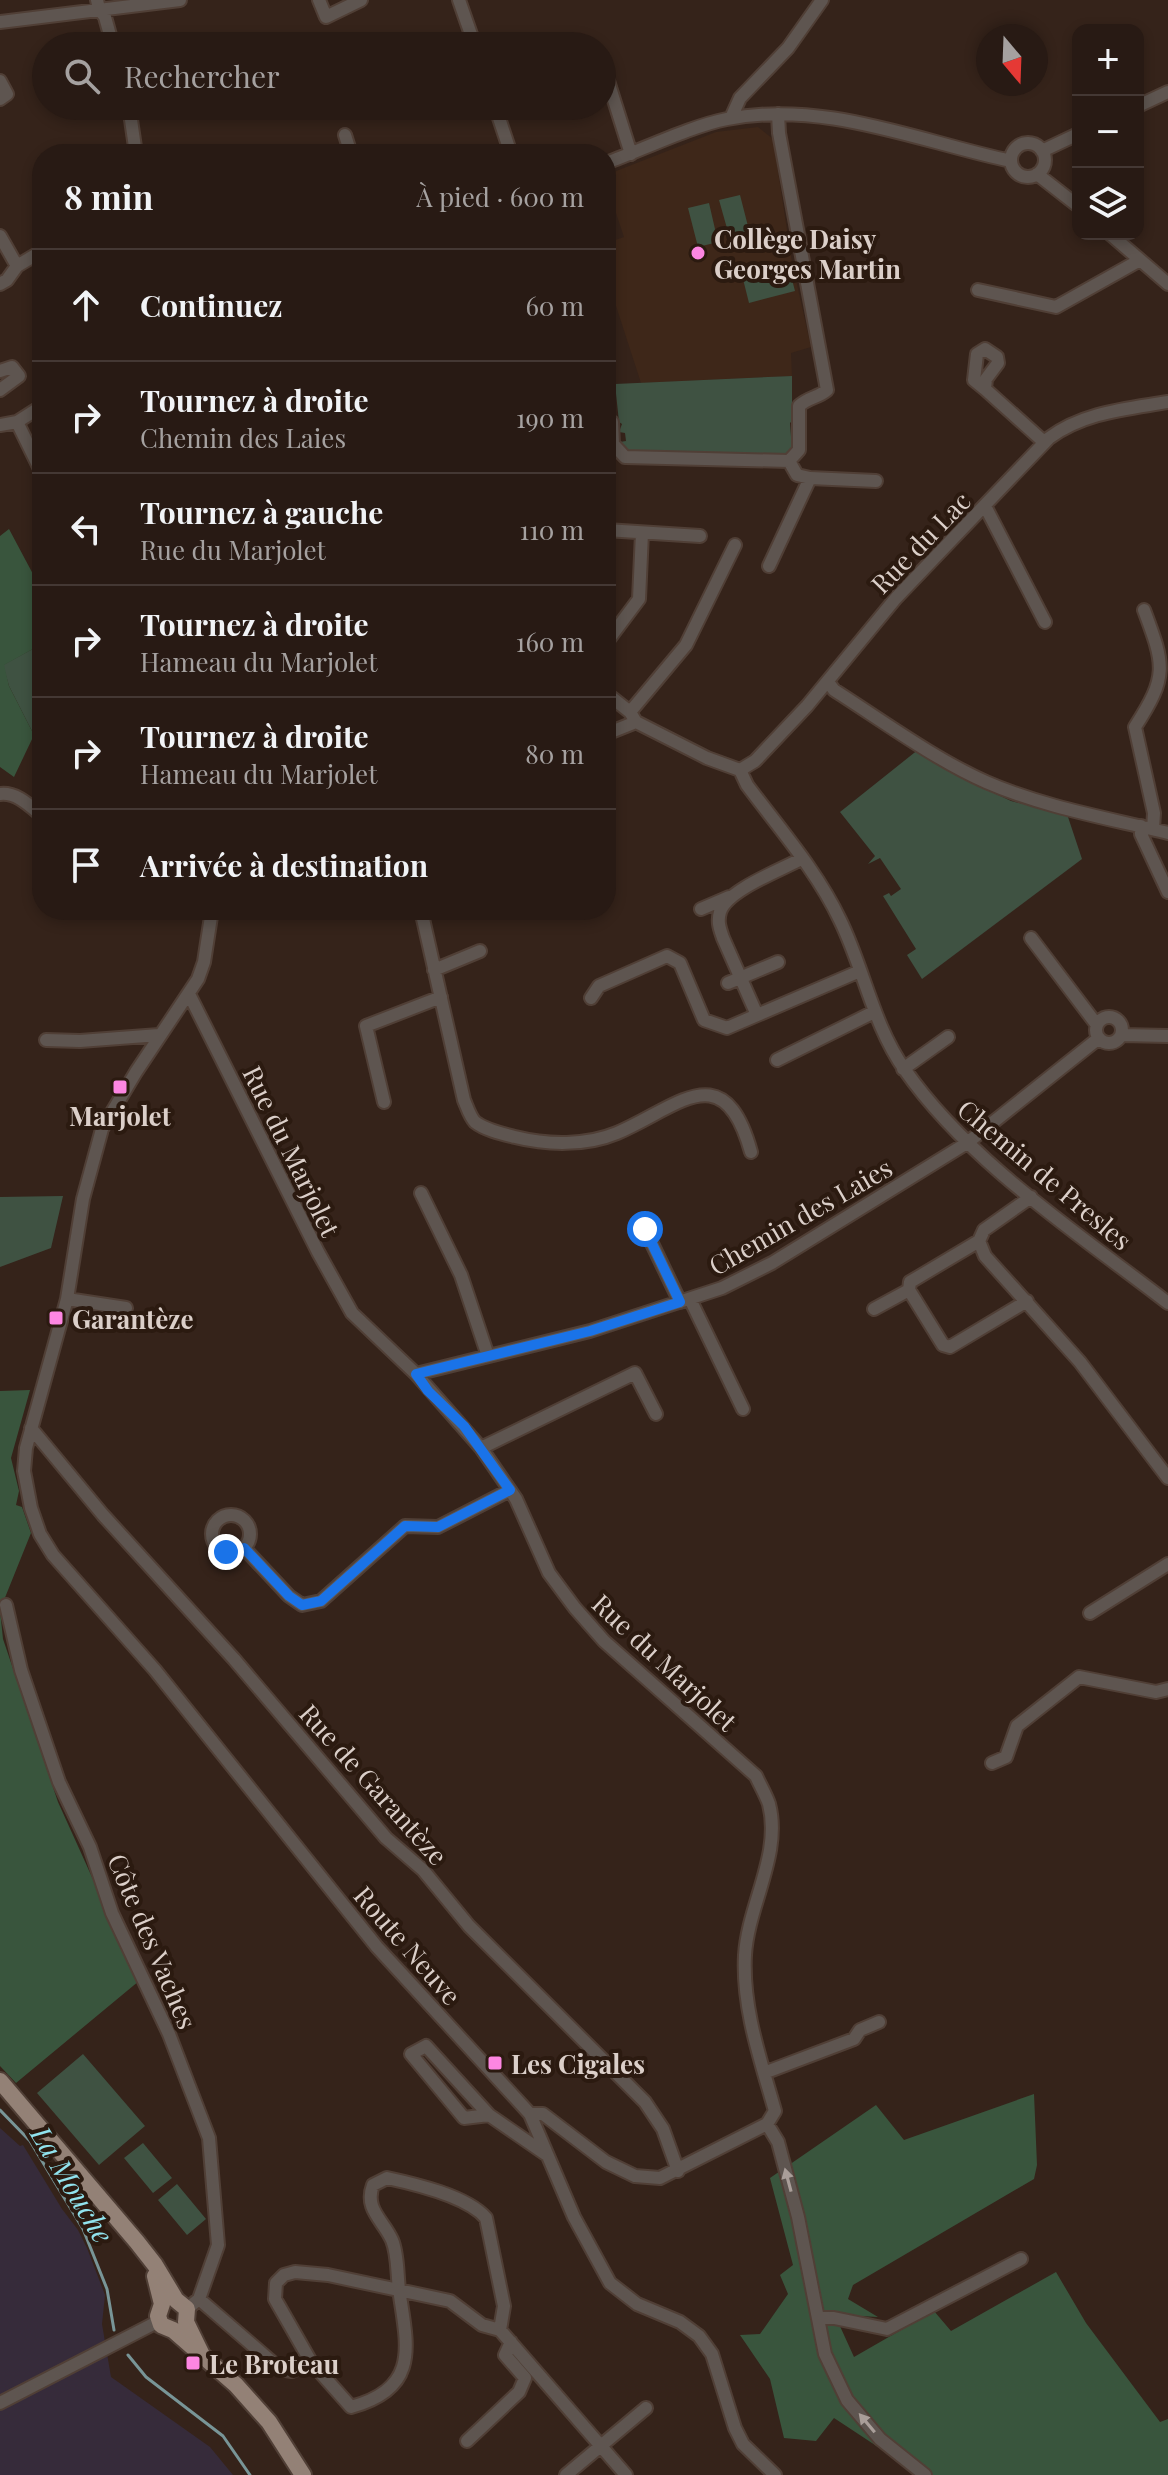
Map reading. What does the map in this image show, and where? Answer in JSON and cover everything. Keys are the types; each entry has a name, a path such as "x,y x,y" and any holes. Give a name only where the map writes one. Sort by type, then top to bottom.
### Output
{"main road":[{"path":"0,2081 150,2259 202,2355 236,2385 269,2422 301,2474"}],"street":[{"path":"0,22 98,4 180,0"},
{"path":"319,0 326,17 361,0"},
{"path":"459,0 470,32"},
{"path":"731,118 740,98 788,48 822,0"},
{"path":"98,4 109,32"},
{"path":"0,81 7,94 0,99"},
{"path":"1144,103 1168,92"},
{"path":"616,106 631,154"},
{"path":"616,447 625,457 789,461 799,450 799,406 806,399 819,397 827,390 778,114"},
{"path":"616,159 731,118 778,114 839,118 1011,161"},
{"path":"131,120 135,144"},
{"path":"500,120 508,144"},
{"path":"345,135 348,144"},
{"path":"1042,151 1072,137"},
{"path":"1031,143 1042,151 1044,166 1037,174 1022,176 1014,170 1011,161 1014,151 1022,145 1031,143"},
{"path":"1037,174 1072,201"},
{"path":"0,236 17,266"},
{"path":"1117,240 1168,284"},
{"path":"0,284 17,266 32,257"},
{"path":"978,290 1056,307 1140,260"},
{"path":"0,371 12,367 19,376 0,390"},
{"path":"985,389 1044,442"},
{"name":"Rue du Lac","path":"740,770 755,761 828,682 896,598 1044,442 1074,421 1168,402"},
{"path":"0,425 17,422 32,412"},
{"path":"17,422 32,453"},
{"path":"789,461 797,475 810,478 876,481"},
{"path":"769,566 810,478"},
{"path":"985,506 1045,622"},
{"path":"616,531 700,536"},
{"path":"616,630 639,599 642,533"},
{"path":"616,728 633,717 686,645 735,545"},
{"path":"1144,610 1163,662 1162,687 1135,727 1154,813 1141,834 1168,892"},
{"path":"828,682 834,690 901,733 989,783 1041,802 1168,833"},
{"path":"616,702 633,717 707,758 740,770"},
{"name":"Chemin de Presles","path":"740,770 747,785 827,894 842,923 889,1045 938,1115 1031,1197 1168,1303"},
{"path":"0,794 8,793 32,807"},
{"path":"701,909 801,859"},
{"path":"729,897 719,914 718,924 734,980 757,1015"},
{"name":"Route Neuve","path":"210,920 204,962 189,994 159,1035 102,1129 83,1199 67,1299 24,1460 26,1489 36,1525 46,1545 155,1670 377,1947 530,2114 574,2217 610,2283 637,2304 680,2322 699,2336 712,2354 743,2444 775,2475"},
{"path":"423,920 464,1100 474,1121 502,1134 542,1143 577,1142 615,1134 682,1099 712,1094 731,1105 746,1134 751,1152"},
{"path":"1031,938 1098,1032 1112,1043 1122,1035 1168,1036"},
{"path":"434,970 480,951"},
{"path":"591,998 599,986 667,956 680,963 704,1020 727,1028 860,971"},
{"path":"734,980 778,962"},
{"name":"Rue du Marjolet","path":"189,994 349,1308 416,1374 481,1448 510,1490 549,1573 575,1608 604,1641 756,1776 769,1803 772,1828 768,1855 748,1925 745,1958 752,2027 775,2111 767,2124 778,2142 794,2202 825,2354 847,2400 880,2439 925,2475"},
{"path":"384,1102 366,1026 441,997"},
{"path":"777,1060 874,1012"},
{"path":"1098,1032 1102,1018 1114,1017 1121,1022 1122,1035"},
{"name":"Chemin des Laies","path":"416,1374 590,1331 722,1288 772,1263 967,1143 1098,1032"},
{"path":"46,1040 80,1041 159,1035"},
{"path":"903,1069 948,1037"},
{"path":"421,1193 461,1275 488,1356"},
{"path":"1027,1301 950,1347 943,1345 909,1290 910,1282 979,1241 984,1230 1031,1197"},
{"path":"645,1229 743,1409"},
{"path":"979,1241 985,1256 1080,1362 1168,1478"},
{"path":"874,1309 909,1290"},
{"path":"67,1299 126,1308"},
{"path":"481,1448 635,1373 656,1414"},
{"name":"Rue de Garantèze","path":"31,1428 103,1515 234,1659 378,1830 423,1870 469,1926 645,2102 663,2129 678,2171"},
{"path":"244,1548 289,1596 302,1605 321,1601 405,1526 438,1527 510,1490"},
{"path":"1090,1613 1168,1564"},
{"name":"Côte des Vaches","path":"6,1605 21,1670 59,1782 90,1847 112,1913 169,2034 209,2138 218,2245 177,2312"},
{"path":"992,1763 1006,1757 1017,1726 1079,1677 1156,1692 1168,1689"},
{"path":"764,2073 854,2039 860,2030 879,2022"},
{"path":"489,2115 464,2118 411,2054 426,2046 489,2115 550,2157"},
{"path":"530,2114 543,2114 606,2162 635,2176 660,2178 767,2124"},
{"path":"500,2330 504,2306 486,2218 479,2210 459,2200 387,2178 373,2185 369,2196 370,2206 393,2242 399,2291 406,2326 406,2365 391,2386 369,2402 351,2407 311,2362 275,2299 276,2283 284,2275 295,2272 328,2275 399,2291 450,2301 482,2325 500,2330 626,2475"},
{"path":"818,2318 834,2318 887,2329 1021,2259"},
{"path":"0,2403 177,2312 280,2369 292,2371 311,2362"},
{"path":"467,2441 519,2392 525,2378 505,2355 511,2342"},
{"path":"566,2475 646,2408"}],"shaded area":[{"name":"Collège Daisy Georges Martin","path":"758,127 773,139 792,262 811,347 791,353 792,376 641,383 616,306 616,240 624,237 616,213 616,171 716,132"},
{"path":"0,2128 20,2146 23,2145 87,2248 105,2295 102,2324 111,2377 210,2447 233,2475 0,2475"}],"green space":[{"path":"740,195 750,234 730,239 719,200"},
{"path":"709,203 718,242 698,247 688,208"},
{"path":"788,264 795,291 749,303 742,275"},
{"path":"792,376 792,450 786,456 627,453 621,449 620,442 626,441 625,433 619,432 622,424 619,422 616,384"},
{"path":"9,529 32,572 32,650 4,665 9,686 32,731 32,739 14,777 0,767 0,536"},
{"path":"32,649 32,731 9,686 3,665"},
{"path":"919,749 973,783 1011,801 1067,814 1082,859 922,979 907,955 916,949 883,896 889,893 891,896 901,889 880,858 868,864 875,856 840,812"},
{"path":"63,1196 51,1248 0,1267 0,1197"},
{"path":"30,1390 11,1458 19,1491 16,1505 22,1507 31,1533 0,1610 0,1391"},
{"path":"0,1610 3,1639 58,1802 139,1981 16,2083 0,2066"},
{"path":"83,2054 145,2126 99,2165 37,2093"},
{"path":"1034,2094 1037,2165 1034,2179 853,2285 848,2299 878,2317 842,2315 839,2324 854,2357 934,2311 951,2331 1056,2272 1086,2323 1160,2422 1168,2419 1168,2475 931,2475 889,2441 878,2447 834,2418 816,2441 784,2438 770,2379 740,2335 760,2334 788,2294 780,2275 793,2265 770,2178 876,2105 904,2140"},
{"path":"143,2143 172,2178 153,2193 124,2158"},
{"path":"177,2184 206,2219 187,2235 158,2200"}],"waterway":[{"name":"La Mouche","path":"0,2110 30,2141 83,2229 107,2289 114,2330"},
{"name":"La Mouche","path":"128,2355 146,2377 223,2436 250,2475"}],"place":[{"name":"Collège Daisy Georges Martin","path":"698,253"},
{"name":"Marjolet","path":"120,1087"},
{"name":"Garantèze","path":"56,1318"},
{"name":"Les Cigales","path":"495,2063"},
{"name":"Le Broteau","path":"193,2363"}],"route":[{"path":"226,1552 244,1548 289,1596 302,1605 321,1601 405,1526 438,1527 510,1490 464,1426 428,1391 416,1374 590,1331 680,1302 645,1229"}]}
